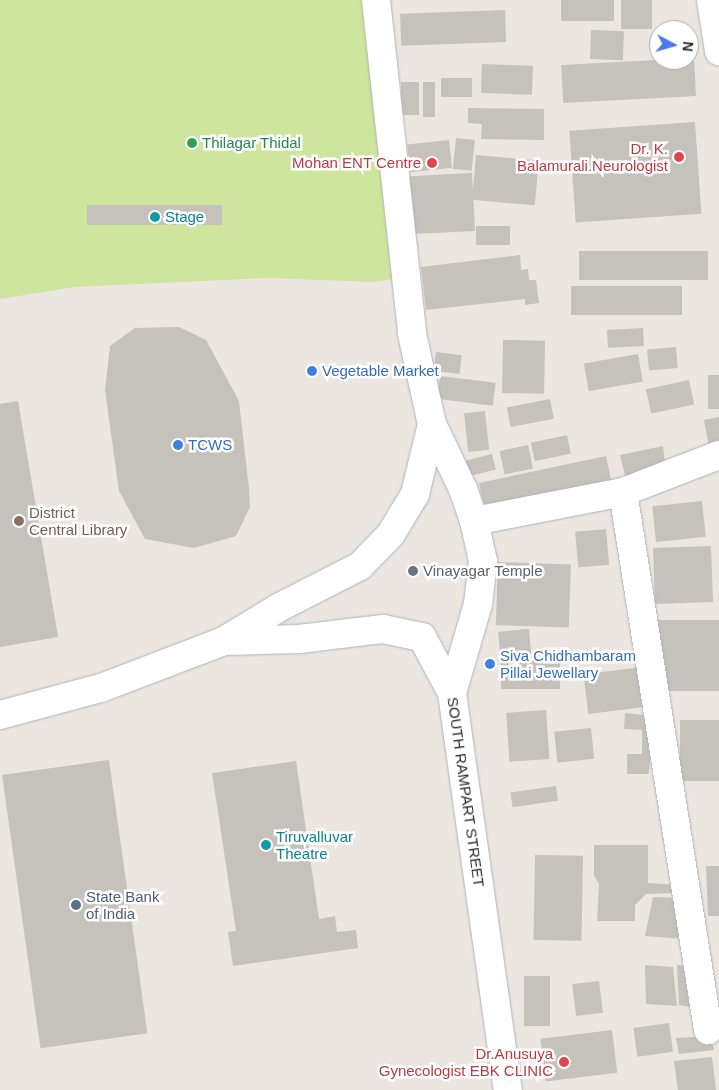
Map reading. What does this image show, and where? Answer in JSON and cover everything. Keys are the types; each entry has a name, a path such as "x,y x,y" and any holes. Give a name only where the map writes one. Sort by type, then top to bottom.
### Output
{"street":[{"name":"SOUTH RAMPART STREET","path":"376,0 412,334 432,424 474,521 483,561 478,604 452,693 508,1090"},
{"path":"710,0 719,51"},
{"path":"0,715 101,688 224,641 278,608 360,566 390,534 415,494 432,424"},
{"path":"474,521 623,492 719,455"},
{"path":"623,492 708,1030"},
{"path":"224,641 299,639 383,629 422,637 452,693"}],"green space":[{"name":"Thilagar Thidal","path":"0,0 369,0 399,278 373,282 269,278 75,287 0,299"}],"building":[{"path":"561,0 614,0 614,21 561,21"},
{"path":"621,0 652,0 652,20 649,20 649,29 621,29"},
{"path":"505,10 506,42 401,46 400,14"},
{"path":"591,30 624,31 623,60 590,59"},
{"path":"649,60 649,70 695,70 696,96 563,103 561,65"},
{"path":"482,64 533,66 532,95 481,93"},
{"path":"441,78 472,78 472,97 441,97"},
{"path":"401,82 419,82 419,115 401,115"},
{"path":"423,82 435,82 435,117 423,117"},
{"path":"468,108 544,109 544,140 481,139 482,124 468,123"},
{"path":"695,122 701,214 576,223 569,131"},
{"path":"456,138 475,140 472,171 453,169"},
{"path":"449,140 452,168 410,172 407,144"},
{"path":"476,155 539,160 535,205 472,200"},
{"path":"472,173 475,231 409,234 406,176"},
{"name":"Stage","path":"87,205 222,205 222,225 87,225"},
{"path":"476,226 510,226 510,245 476,245"},
{"path":"579,251 708,251 708,280 579,280"},
{"path":"520,255 521,270 528,269 529,280 536,280 539,303 525,305 525,299 426,310 421,267"},
{"path":"571,286 682,286 682,315 571,315"},
{"name":"TCWS","path":"179,327 206,340 239,401 249,489 250,507 236,536 194,548 145,539 119,491 105,390 110,346 135,328"},
{"path":"643,328 644,346 608,348 607,330"},
{"path":"503,340 545,341 544,394 502,393"},
{"path":"676,347 678,368 649,370 647,350"},
{"path":"436,352 462,355 459,374 434,371"},
{"path":"638,354 643,382 589,391 584,364"},
{"path":"708,375 719,375 719,409 708,409"},
{"path":"440,376 496,383 493,406 437,399"},
{"path":"689,380 694,404 651,414 646,389"},
{"path":"550,399 554,419 511,427 507,407"},
{"name":"District Central Library","path":"18,401 58,637 0,647 0,404"},
{"path":"485,411 489,450 468,452 464,413"},
{"path":"719,417 719,444 709,447 704,420"},
{"path":"567,435 571,454 535,461 531,443"},
{"path":"528,445 533,468 505,475 500,451"},
{"path":"663,446 665,463 626,479 620,455"},
{"path":"492,454 496,470 466,477 462,461"},
{"path":"606,456 613,490 486,517 479,483"},
{"path":"702,501 706,537 656,542 652,506"},
{"path":"606,529 609,565 578,568 575,532"},
{"path":"711,546 713,602 655,604 653,548"},
{"path":"498,562 571,565 569,628 496,625"},
{"path":"657,620 719,620 719,691 657,691"},
{"path":"529,629 531,654 500,657 498,632"},
{"path":"501,661 560,661 560,689 501,689"},
{"path":"642,667 647,707 588,714 583,674"},
{"path":"546,710 549,759 510,762 506,713"},
{"path":"625,713 653,716 649,774 627,774 627,754 642,754 642,730 624,729"},
{"path":"680,720 719,720 719,781 680,781"},
{"path":"591,728 594,759 557,763 554,732"},
{"name":"State Bank of India","path":"109,760 147,1033 40,1048 2,775"},
{"name":"Tiruvalluvar Theatre","path":"296,761 319,919 335,916 337,932 356,930 358,948 233,966 228,932 236,931 212,773"},
{"path":"556,786 558,801 513,807 510,792"},
{"path":"594,845 648,845 648,883 679,885 678,893 646,894 635,905 635,921 597,921 599,884 594,876"},
{"path":"535,855 583,856 582,941 534,940"},
{"path":"706,866 719,866 719,916 708,916"},
{"path":"653,897 676,898 684,939 645,936"},
{"path":"645,965 673,967 677,1006 646,1004"},
{"path":"677,965 692,967 696,1008 679,1005"},
{"path":"524,976 550,976 550,1026 524,1026"},
{"path":"599,981 603,1013 576,1016 572,984"},
{"path":"669,1023 673,1052 637,1057 633,1028"},
{"path":"612,1030 617,1073 546,1081 541,1039"},
{"path":"711,1036 714,1050 679,1054 676,1038"},
{"path":"712,1057 716,1090 678,1090 674,1061"}],"place":[{"name":"Thilagar Thidal","path":"192,143"},
{"name":"Dr. K. Balamurali.Neurologist","path":"679,157"},
{"name":"Mohan ENT Centre","path":"432,163"},
{"name":"Stage","path":"155,217"},
{"name":"Vegetable Market","path":"312,371"},
{"name":"TCWS","path":"178,445"},
{"name":"District Central Library","path":"19,521"},
{"name":"Vinayagar Temple","path":"413,571"},
{"name":"Siva Chidhambaram Pillai Jewellary","path":"490,664"},
{"name":"Tiruvalluvar Theatre","path":"266,845"},
{"name":"State Bank of India","path":"76,905"},
{"name":"Dr.Anusuya Gynecologist EBK CLINIC","path":"564,1062"}]}
